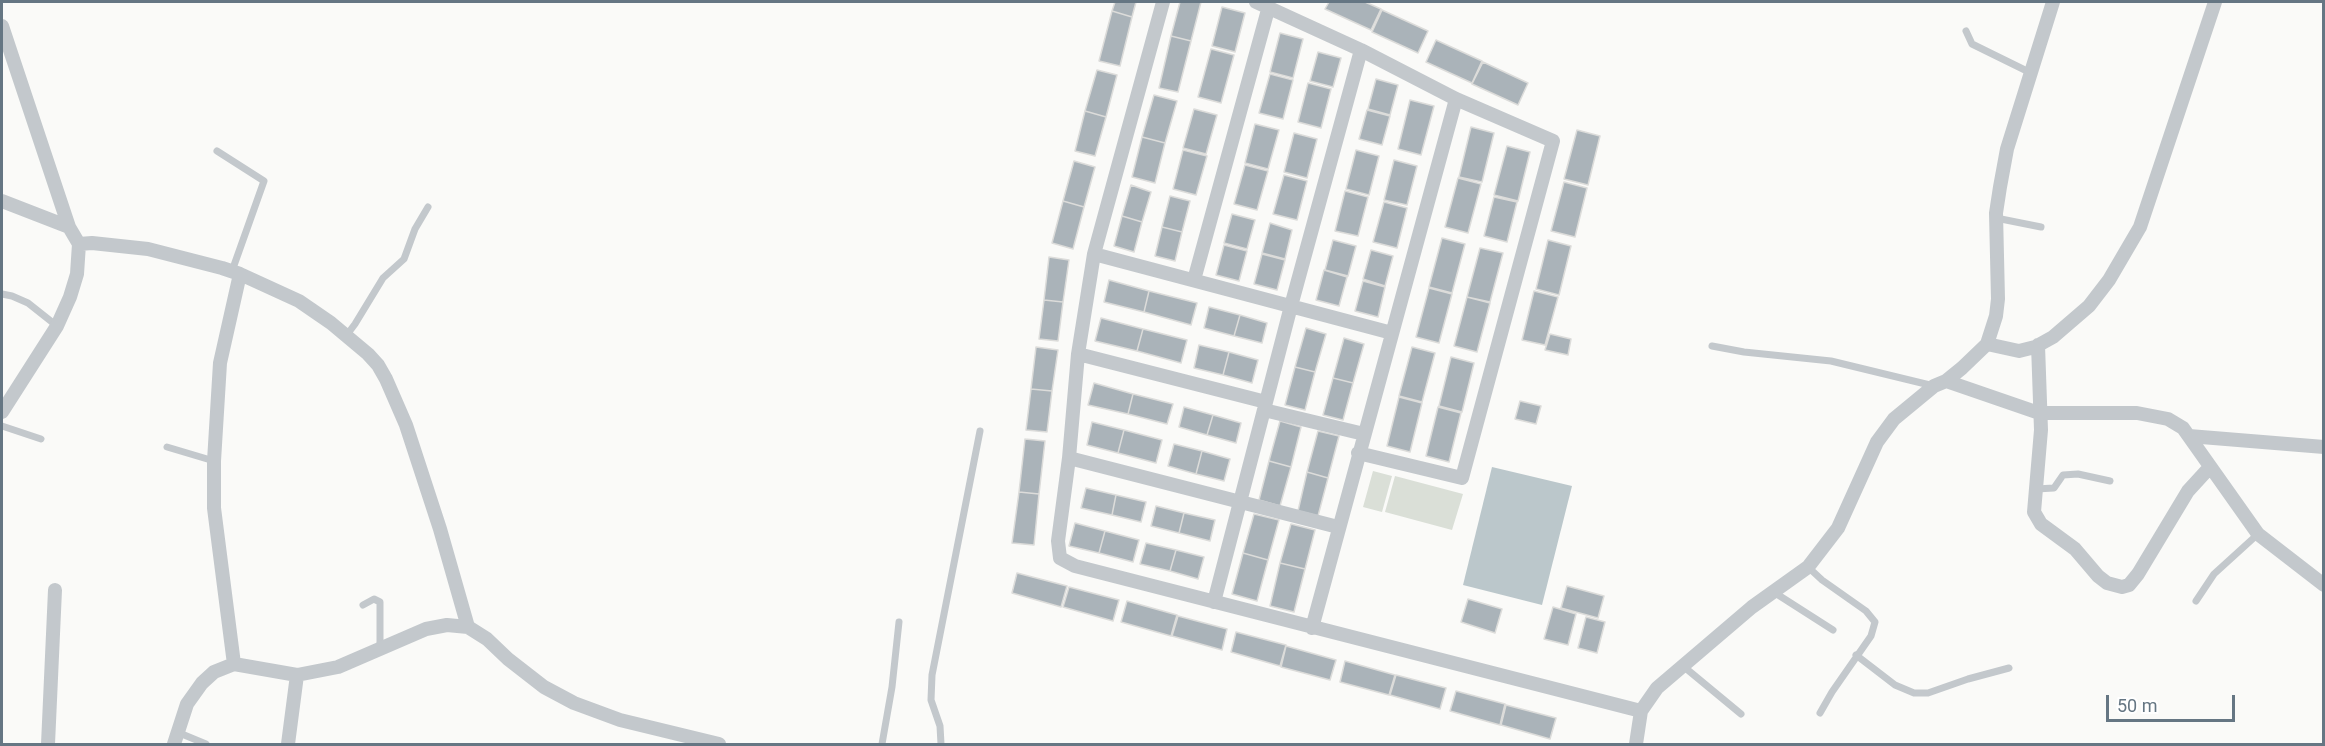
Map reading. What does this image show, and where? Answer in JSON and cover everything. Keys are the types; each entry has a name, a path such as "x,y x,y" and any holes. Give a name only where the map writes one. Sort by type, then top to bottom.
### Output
{"street":[{"path":"1163,2 1094,254 1078,354 1069,458 1058,541 1060,558 1075,566 1641,711"},
{"path":"1636,744 1641,711 1657,688 1772,591 1808,567 1830,542 1877,442 1894,419 1978,354 1987,344 1996,316 1998,299 1996,218 2007,149 2052,4 2037,2"},
{"path":"1987,344 2019,351 2038,345 2053,337 2089,306 2109,280 2140,227 2215,2"},
{"path":"1194,280 1262,4 1361,50 1456,99 1553,141 1462,478 1358,453"},
{"path":"2,26 69,227 79,244 77,274 57,326 2,412"},
{"path":"1214,602 1361,50"},
{"path":"1312,628 1456,99"},
{"path":"2,201 69,227"},
{"path":"79,244 92,243 148,249 236,273 299,301 346,336 378,365 406,425 440,529 468,627"},
{"path":"1094,254 1392,333"},
{"path":"234,664 214,508 214,461 220,363 236,273"},
{"path":"2038,345 2041,430 2034,512 2041,524 2075,549 2107,583 2129,585 2188,491 2210,467"},
{"path":"1078,354 1364,434"},
{"path":"1940,384 2039,413 2137,413 2157,416 2183,428 2258,534 2324,585"},
{"path":"2189,436 2324,447"},
{"path":"1069,458 1338,527"},
{"path":"48,744 55,590"},
{"path":"176,738 187,704 202,683 214,672 234,664 297,675 338,667 426,629 447,625 468,627 487,639 508,660 544,687 574,703 620,720 719,744"},
{"path":"288,744 297,675"}],"lane":[{"path":"1966,30 1972,44 2031,73"},
{"path":"217,151 264,181 236,273"},
{"path":"346,336 356,324 383,278 404,259 415,228 428,207"},
{"path":"1996,218 2042,227"},
{"path":"2,294 28,303 57,326"},
{"path":"1712,346 1744,352 1831,361 1940,384"},
{"path":"2,426 41,439"},
{"path":"941,744 940,726 931,700 932,675 980,431"},
{"path":"167,447 214,461"},
{"path":"2036,489 2054,488 2063,474 2078,474 2110,481"},
{"path":"2196,601 2214,574 2258,534"},
{"path":"1808,567 1822,580 1866,611 1875,622 1871,636 1856,655 1821,713"},
{"path":"1772,591 1833,630"},
{"path":"363,605 374,599 380,602 380,650"},
{"path":"882,744 892,687 899,622"},
{"path":"1856,655 1895,685 1914,693 1929,693 2009,668"},
{"path":"1683,666 1741,714"},
{"path":"176,738 206,744"}],"shaded area":[{"path":"1492,467 1572,486 1542,605 1463,585"},
{"path":"1373,471 1392,476 1382,512 1363,507"},
{"path":"1395,476 1463,494 1452,530 1385,512"}],"building":[{"path":"1115,2 1136,2 1132,17 1112,11"},
{"path":"1180,2 1201,2 1191,41 1171,36"},
{"path":"1329,2 1365,2 1381,9 1371,30 1325,9"},
{"path":"1222,7 1245,13 1235,52 1212,46"},
{"path":"1382,10 1428,31 1418,53 1372,32"},
{"path":"1112,11 1132,17 1120,66 1099,61"},
{"path":"1280,33 1303,39 1293,78 1270,72"},
{"path":"1171,36 1191,41 1178,92 1159,88"},
{"path":"1436,40 1482,61 1472,83 1426,62"},
{"path":"1211,49 1234,55 1221,103 1198,97"},
{"path":"1318,52 1341,58 1333,87 1310,81"},
{"path":"1483,62 1528,83 1518,105 1472,84"},
{"path":"1097,70 1117,75 1106,117 1085,111"},
{"path":"1270,74 1293,80 1283,119 1259,113"},
{"path":"1376,79 1398,85 1390,115 1368,109"},
{"path":"1308,83 1331,89 1321,128 1298,122"},
{"path":"1154,95 1177,101 1165,143 1142,137"},
{"path":"1410,100 1434,106 1421,155 1398,149"},
{"path":"1194,109 1217,115 1206,154 1183,148"},
{"path":"1367,110 1390,116 1382,145 1359,139"},
{"path":"1085,111 1106,117 1095,156 1075,151"},
{"path":"1255,124 1279,130 1268,169 1245,163"},
{"path":"1471,127 1494,133 1482,182 1459,177"},
{"path":"1577,130 1600,136 1588,185 1564,179"},
{"path":"1294,133 1317,139 1307,178 1284,172"},
{"path":"1142,137 1165,143 1155,183 1132,177"},
{"path":"1507,146 1530,152 1518,201 1494,195"},
{"path":"1183,150 1207,156 1196,195 1173,189"},
{"path":"1356,150 1379,156 1369,195 1346,189"},
{"path":"1394,160 1417,166 1407,205 1384,200"},
{"path":"1074,161 1095,167 1084,207 1063,201"},
{"path":"1245,165 1268,171 1257,210 1234,204"},
{"path":"1284,175 1307,181 1297,220 1273,214"},
{"path":"1458,178 1481,184 1468,233 1445,227"},
{"path":"1564,182 1587,188 1575,237 1551,231"},
{"path":"1131,185 1151,192 1142,222 1122,216"},
{"path":"1345,191 1368,197 1358,236 1335,231"},
{"path":"1170,196 1190,201 1182,232 1162,227"},
{"path":"1494,197 1517,202 1507,242 1484,236"},
{"path":"1063,201 1084,207 1073,249 1052,243"},
{"path":"1384,202 1407,208 1397,248 1373,242"},
{"path":"1232,214 1255,220 1247,249 1224,243"},
{"path":"1122,216 1142,222 1134,252 1114,246"},
{"path":"1270,223 1292,230 1285,259 1262,253"},
{"path":"1162,227 1182,232 1175,261 1155,256"},
{"path":"1442,238 1465,244 1452,293 1429,287"},
{"path":"1333,240 1356,246 1348,276 1325,270"},
{"path":"1548,240 1571,246 1559,295 1536,289"},
{"path":"1224,245 1247,251 1239,281 1216,275"},
{"path":"1480,248 1503,253 1490,302 1467,297"},
{"path":"1371,250 1393,256 1385,286 1363,279"},
{"path":"1262,254 1285,260 1277,290 1254,284"},
{"path":"1049,257 1069,260 1063,302 1044,300"},
{"path":"1324,270 1347,277 1339,306 1316,300"},
{"path":"1109,280 1149,291 1144,312 1104,302"},
{"path":"1363,281 1385,287 1378,317 1355,311"},
{"path":"1429,288 1452,294 1439,343 1416,337"},
{"path":"1149,291 1197,303 1191,325 1144,312"},
{"path":"1534,291 1558,297 1545,345 1522,340"},
{"path":"1467,297 1490,303 1477,352 1454,346"},
{"path":"1044,300 1063,302 1058,341 1039,339"},
{"path":"1209,307 1240,315 1234,336 1204,328"},
{"path":"1240,315 1267,323 1262,343 1234,336"},
{"path":"1101,318 1143,329 1137,351 1095,341"},
{"path":"1306,328 1326,334 1315,372 1295,367"},
{"path":"1143,329 1187,340 1181,363 1137,351"},
{"path":"1550,334 1571,339 1568,355 1545,350"},
{"path":"1344,338 1364,344 1353,383 1333,378"},
{"path":"1199,345 1229,352 1223,375 1194,368"},
{"path":"1036,347 1058,350 1052,391 1031,389"},
{"path":"1412,347 1435,353 1422,402 1399,396"},
{"path":"1229,352 1258,360 1252,383 1223,375"},
{"path":"1451,357 1474,363 1462,412 1439,406"},
{"path":"1295,367 1315,372 1305,410 1285,405"},
{"path":"1333,378 1353,383 1343,420 1323,415"},
{"path":"1094,383 1133,394 1128,414 1088,405"},
{"path":"1031,389 1052,391 1047,432 1026,430"},
{"path":"1133,394 1173,404 1167,424 1128,414"},
{"path":"1399,397 1422,403 1410,452 1387,446"},
{"path":"1520,401 1541,406 1536,424 1515,419"},
{"path":"1184,407 1213,415 1207,435 1179,427"},
{"path":"1438,407 1461,413 1449,462 1426,456"},
{"path":"1213,415 1241,423 1236,443 1207,435"},
{"path":"1280,421 1301,427 1291,467 1269,461"},
{"path":"1092,422 1124,430 1118,453 1087,445"},
{"path":"1124,430 1162,440 1156,463 1118,453"},
{"path":"1318,431 1339,436 1328,478 1307,472"},
{"path":"1025,439 1045,441 1039,494 1019,492"},
{"path":"1174,444 1202,451 1196,474 1168,466"},
{"path":"1202,451 1230,459 1224,481 1196,474"},
{"path":"1269,461 1291,467 1280,506 1259,500"},
{"path":"1307,472 1328,478 1318,516 1298,511"},
{"path":"1086,488 1116,495 1112,515 1081,508"},
{"path":"1019,492 1039,494 1034,545 1012,543"},
{"path":"1116,495 1146,502 1141,522 1112,515"},
{"path":"1156,506 1184,513 1179,533 1151,526"},
{"path":"1184,513 1215,520 1210,541 1179,533"},
{"path":"1254,514 1279,520 1268,560 1243,553"},
{"path":"1075,523 1105,531 1099,553 1069,546"},
{"path":"1291,524 1315,530 1305,569 1280,563"},
{"path":"1105,531 1139,540 1133,562 1099,553"},
{"path":"1146,543 1176,550 1170,571 1140,564"},
{"path":"1176,550 1204,557 1198,579 1170,571"},
{"path":"1243,553 1268,560 1257,601 1232,594"},
{"path":"1280,563 1305,569 1294,612 1270,606"},
{"path":"1017,573 1067,586 1061,607 1012,593"},
{"path":"1567,586 1604,596 1598,618 1561,608"},
{"path":"1069,587 1119,600 1113,621 1063,607"},
{"path":"1468,599 1502,609 1495,633 1461,622"},
{"path":"1127,601 1177,615 1171,636 1121,622"},
{"path":"1553,607 1576,614 1568,645 1544,639"},
{"path":"1178,616 1227,629 1222,650 1172,636"},
{"path":"1586,617 1605,622 1597,653 1578,648"},
{"path":"1236,632 1286,645 1280,666 1231,652"},
{"path":"1286,646 1336,660 1330,680 1281,667"},
{"path":"1345,661 1395,675 1389,695 1340,682"},
{"path":"1396,675 1446,688 1440,709 1390,695"},
{"path":"1456,691 1505,704 1500,725 1450,711"},
{"path":"1506,705 1556,718 1550,739 1501,725"}]}
